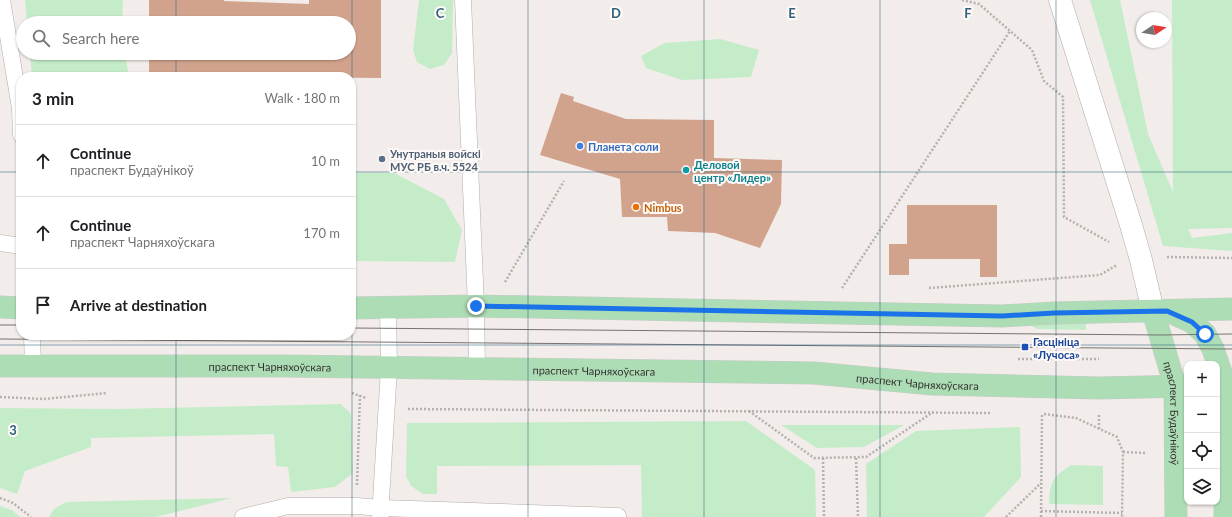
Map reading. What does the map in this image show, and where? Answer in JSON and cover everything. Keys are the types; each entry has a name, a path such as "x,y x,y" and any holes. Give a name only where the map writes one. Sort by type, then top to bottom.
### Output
{"main road":[{"path":"356,308 476,306 1002,316 1054,313 1232,309"},
{"path":"0,307 16,308"},
{"path":"1160,311 1192,322 1205,334 1213,349 1225,384 1225,517"},
{"name":"праспект Будаўнікоў","path":"1160,311 1181,386 1176,517"},
{"name":"праспект Чарняхоўскага","path":"0,366 287,366 814,373 932,384 1099,388 1181,386"}],"street":[{"path":"1060,0 1141,260 1160,311"}],"lane":[{"path":"2,0 16,84"},
{"path":"463,0 476,306 477,369"},
{"path":"0,243 16,245"},
{"path":"380,512 388,368 388,308"},
{"path":"32,340 33,367"},
{"path":"243,517 288,506 357,506 380,512 618,517"}],"path":[{"path":"962,0 979,4 1032,50 1044,81 1063,98 1064,217 1110,242"},
{"path":"978,0 979,4"},
{"path":"838,293 1010,31"},
{"path":"503,286 564,181"},
{"path":"1162,257 1232,258"},
{"path":"922,288 1100,275 1123,262"},
{"path":"0,397 44,399 113,392"},
{"path":"347,392 360,395 386,409 995,413"},
{"path":"357,506 360,395"},
{"path":"749,411 814,458 866,457 934,412"},
{"path":"1041,511 1122,515 1123,452 1117,436 1076,418 1042,413 1041,483 1041,511 1041,517"},
{"path":"1123,452 1146,453"},
{"path":"823,458 824,517"},
{"path":"856,458 858,517"},
{"path":"1006,517 1041,483"},
{"path":"0,498 13,503 31,517"}],"green space":[{"path":"25,0 123,0 122,16 26,16"},
{"path":"419,0 453,0 452,53 444,65 430,69 417,62 413,50"},
{"path":"1090,0 1120,0 1148,134 1173,192 1172,0 1232,0 1232,228 1188,229 1192,238 1232,233 1232,251 1163,246"},
{"path":"720,39 759,50 751,77 682,80 646,68 641,56 665,43"},
{"path":"31,60 126,60 128,72 32,72"},
{"path":"356,173 394,173 444,199 462,230 455,262 356,261"},
{"path":"1086,321 1086,330 1037,329 1030,325"},
{"path":"341,404 351,414 353,473 335,487 291,492 288,467 276,466 274,434 91,438 91,447 25,471 17,494 0,488 0,408 116,409"},
{"path":"746,421 815,470 816,517 642,517 641,465 437,466 437,494 423,494 411,486 406,476 407,423"},
{"path":"781,425 904,425 864,447 817,448"},
{"path":"1020,427 1021,477 984,517 867,517 866,464 916,431"},
{"path":"1071,465 1103,466 1103,505 1049,504 1050,490 1053,481 1060,473"},
{"path":"232,498 156,517 49,517 54,509 66,502"},
{"path":"0,506 12,510 20,517 0,517"}],"building":[{"path":"149,0 224,0 309,4 309,0 381,0 381,78 356,78 356,72 149,72 149,60 356,60 356,16 149,16"},
{"name":"Деловой центр «Лидер»","path":"561,93 574,97 573,101 626,119 714,120 714,158 782,160 781,204 760,248 715,233 668,231 667,217 622,217 620,179 540,155"},
{"path":"907,205 997,205 997,277 980,277 980,259 909,259 909,275 889,275 889,244 907,244"}],"tram line":[{"path":"0,325 16,325"},
{"path":"356,328 1160,335 1232,334"},
{"path":"0,339 16,339"},
{"path":"123,340 1232,349"}],"place":[{"name":"Планета соли","path":"580,146"},
{"name":"Унутраныя войскі МУС РБ в.ч. 5524","path":"382,159"},
{"name":"Деловой центр «Лидер»","path":"686,170"},
{"name":"Nimbus","path":"636,207"},
{"name":"Гасцініца «Лучоса»","path":"1025,347"}],"route":[{"path":"476,306 1002,316 1054,313 1167,311 1192,322 1205,334"}]}
